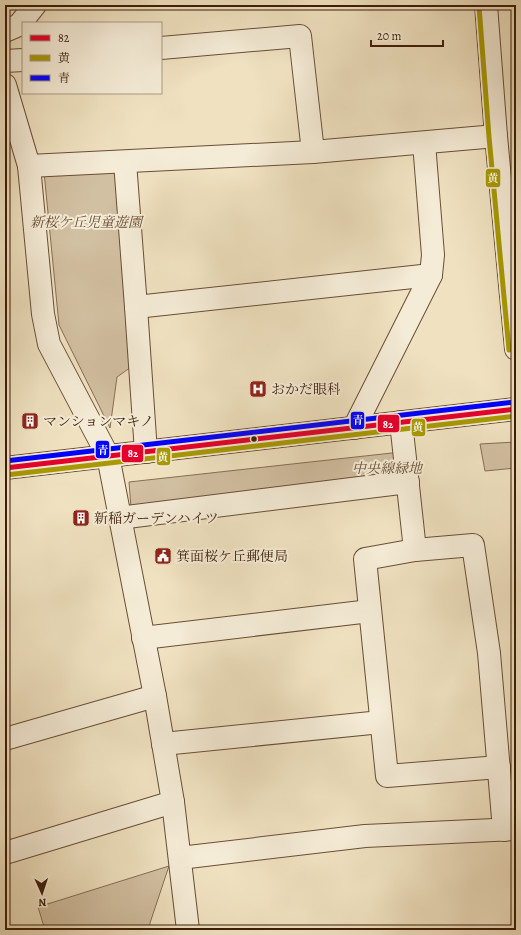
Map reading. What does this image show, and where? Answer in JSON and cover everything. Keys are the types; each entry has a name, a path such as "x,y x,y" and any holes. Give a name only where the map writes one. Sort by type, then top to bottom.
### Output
{"street":[{"path":"5,31 19,25 35,5"},
{"path":"486,5 496,136 510,221 516,349"},
{"path":"162,48 300,36 313,152"},
{"path":"5,61 22,60"},
{"path":"5,85 29,166 43,314 49,344 108,456 155,696 173,802 188,930"},
{"path":"29,166 313,152 496,136"},
{"path":"354,428 430,275 433,255 424,143"},
{"path":"125,162 146,452"},
{"path":"136,307 430,275"},
{"path":"5,468 516,409"},
{"path":"401,422 416,550"},
{"path":"119,518 408,482"},
{"path":"180,858 365,836 510,830 499,767 489,653 473,545 416,550 365,559 387,776 499,767"},
{"path":"143,638 370,611"},
{"path":"5,739 155,696"},
{"path":"163,744 381,722"},
{"path":"5,853 173,802"}],"green space":[{"name":"新桜ケ丘児童遊園","path":"119,171 134,365 117,377 110,428 59,325 44,172"},
{"path":"516,442 516,468 485,471 480,444"},
{"name":"中央線緑地","path":"401,452 404,480 131,508 129,482"},
{"path":"169,866 150,923 150,930 45,930 38,907"}],"transit line":[{"name":"黄","path":"479,6 489,137 509,350"},
{"name":"青","path":"5,461 515,402"},
{"name":"82","path":"5,468 516,409"},
{"name":"黄","path":"6,475 516,416"}],"place":[{"name":"おかだ眼科","path":"258,389"},
{"name":"マンションマキノ","path":"30,421"},
{"name":"新稲ガーデンハイツ","path":"81,518"},
{"name":"箕面桜ケ丘郵便局","path":"163,556"}]}
